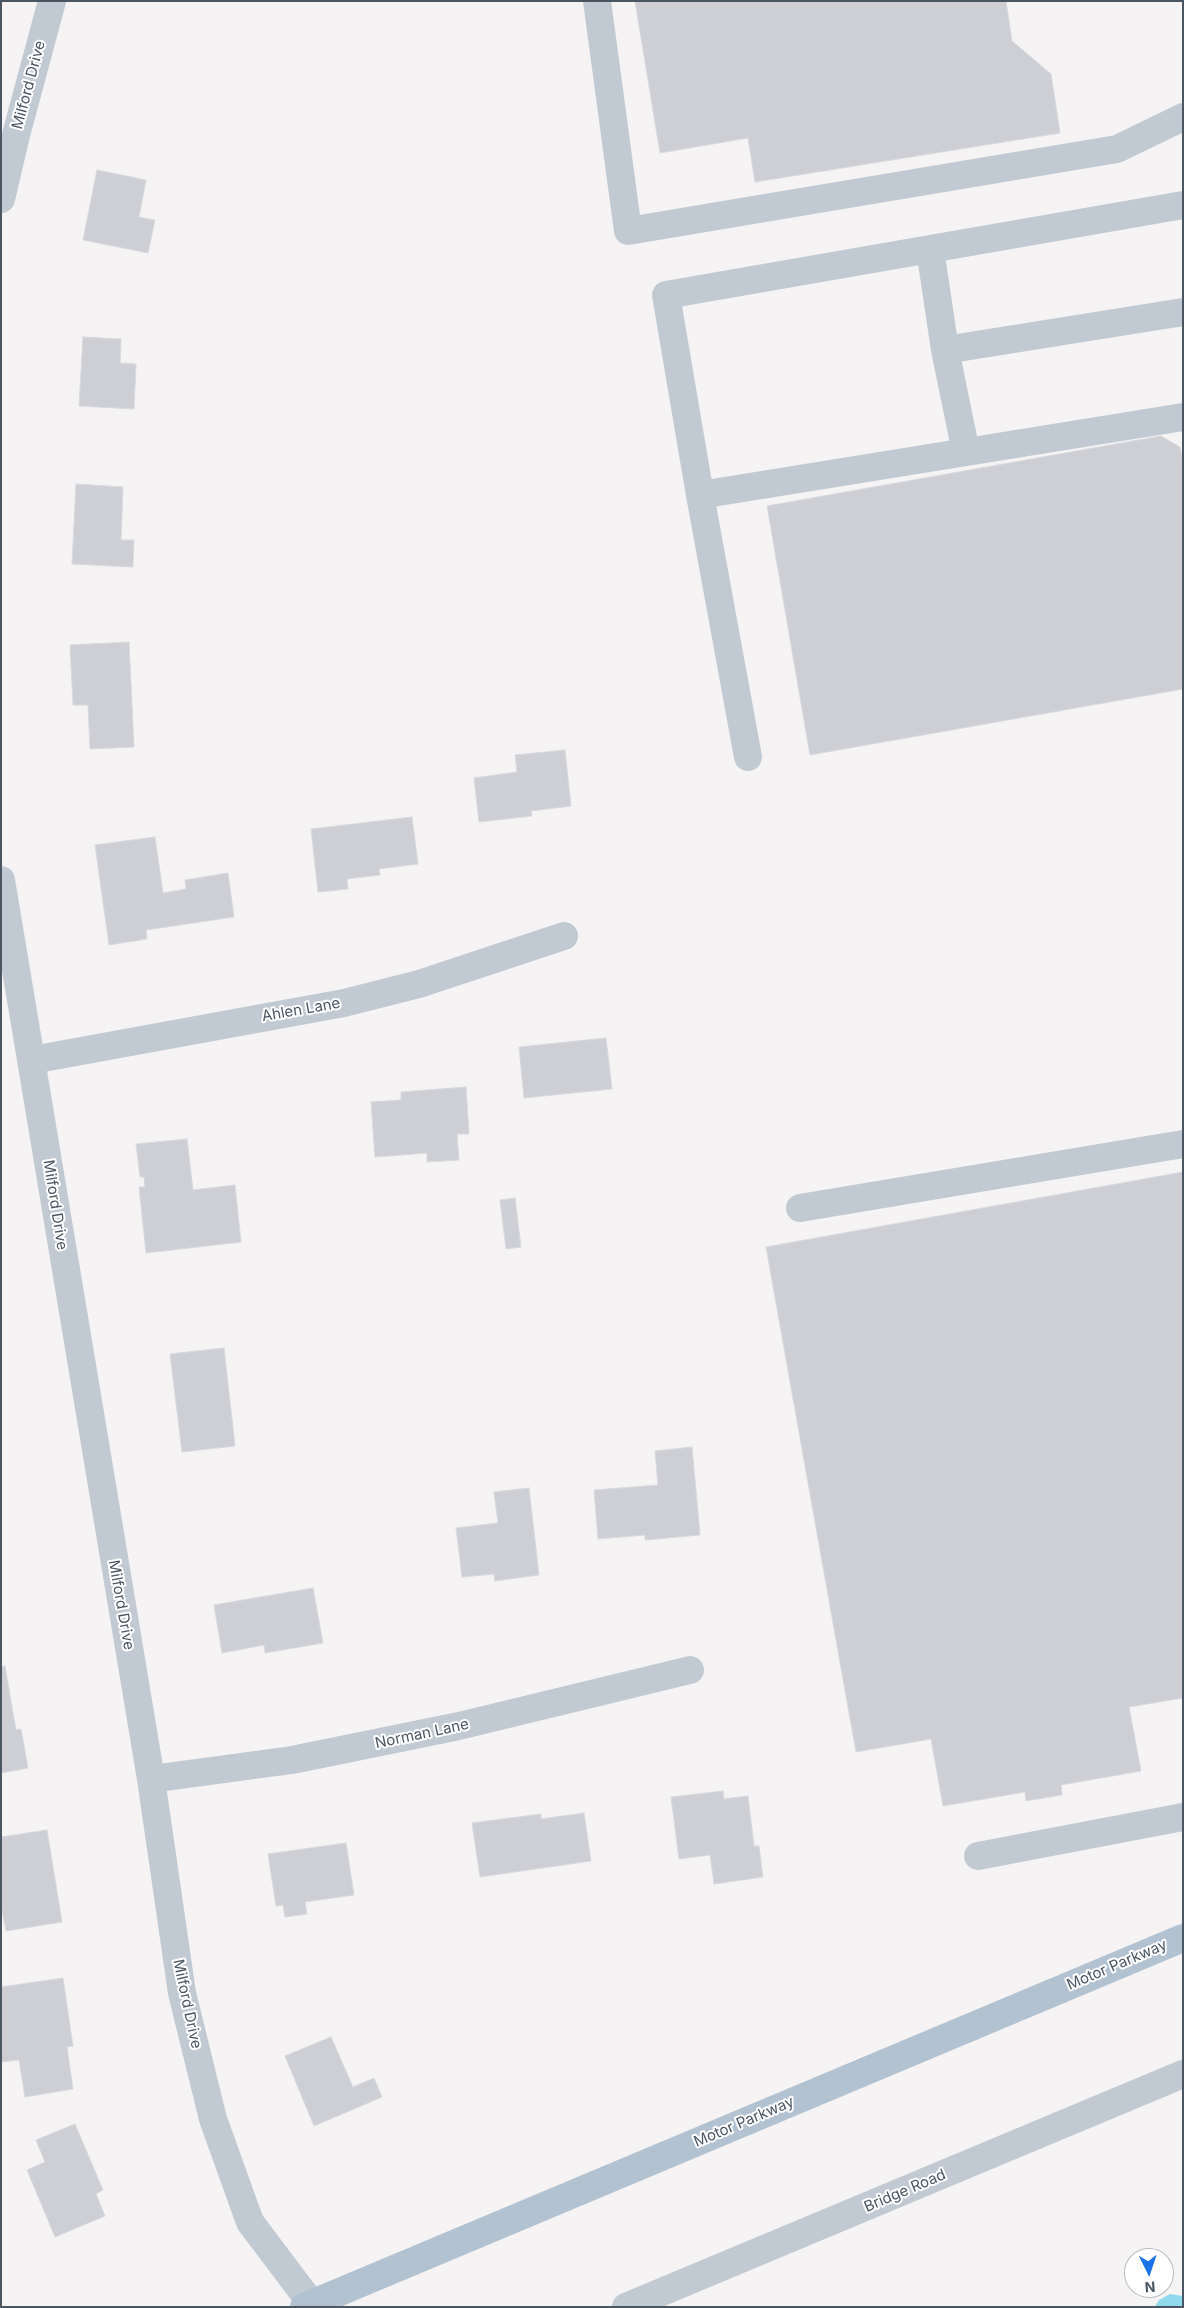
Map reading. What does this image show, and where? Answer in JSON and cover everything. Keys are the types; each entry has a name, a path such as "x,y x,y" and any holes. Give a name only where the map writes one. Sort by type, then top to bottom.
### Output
{"main road":[{"name":"Motor Parkway","path":"310,2306 1183,1938"}],"street":[{"name":"Milford Drive","path":"1,199 52,1"},
{"path":"597,1 628,231 1117,149 1183,117"},
{"path":"748,757 666,295 1183,205"},
{"path":"930,249 945,350 966,452"},
{"path":"945,350 1183,312"},
{"path":"700,495 1183,417"},
{"name":"Milford Drive","path":"1,880 32,1060 96,1462 151,1779 182,1993 213,2118 250,2222 310,2306"},
{"name":"Ahlen Lane","path":"32,1060 344,1003 419,984 564,936"},
{"path":"800,1208 1183,1144"},
{"name":"Norman Lane","path":"151,1779 292,1760 441,1730 690,1670"},
{"path":"978,1856 1183,1817"},
{"name":"Bridge Road","path":"626,2307 1183,2074"}],"water":[{"path":"1174,2295 1183,2296 1183,2307 1155,2307 1159,2300 1174,2298"}],"building":[{"path":"635,1 1006,1 1012,41 1051,74 1060,133 755,182 748,138 660,153"},
{"path":"97,170 146,180 139,217 155,220 148,253 83,240"},
{"path":"83,337 121,339 120,363 136,364 134,409 79,406"},
{"path":"1161,436 1180,447 1183,463 1183,689 810,755 767,506"},
{"path":"76,484 123,487 121,540 134,540 133,567 72,564"},
{"path":"129,642 134,747 90,749 88,705 73,705 70,645"},
{"path":"565,750 571,806 531,811 532,816 479,822 474,778 517,772 515,755"},
{"path":"412,817 418,864 379,869 380,875 347,879 348,889 318,892 311,829"},
{"path":"155,837 163,893 186,889 185,880 228,873 234,917 146,930 147,939 109,945 95,845"},
{"path":"606,1038 612,1089 524,1098 519,1047"},
{"path":"466,1087 469,1134 457,1134 459,1160 427,1162 427,1153 375,1157 371,1102 401,1100 401,1092"},
{"path":"187,1139 193,1190 235,1185 241,1242 146,1253 139,1187 145,1187 144,1177 140,1177 136,1144"},
{"path":"1183,1172 1183,1698 1129,1707 1141,1771 1061,1785 1062,1795 1026,1801 1025,1792 943,1806 931,1739 856,1752 766,1247"},
{"path":"515,1198 521,1247 506,1249 500,1200"},
{"path":"224,1348 235,1446 182,1452 170,1354"},
{"path":"692,1447 700,1535 645,1540 645,1535 598,1539 594,1490 658,1485 655,1451"},
{"path":"529,1488 539,1575 495,1581 494,1574 462,1577 456,1528 498,1523 494,1492"},
{"path":"313,1588 323,1643 265,1653 264,1645 222,1653 214,1605"},
{"path":"5,1666 16,1730 21,1729 28,1768 1,1773 1,1667"},
{"path":"723,1791 724,1799 748,1796 754,1846 759,1846 763,1877 714,1884 710,1855 679,1859 671,1797"},
{"path":"584,1813 591,1861 480,1877 472,1823 541,1814 541,1819"},
{"path":"47,1830 62,1922 6,1931 1,1905 1,1837"},
{"path":"346,1843 354,1895 305,1902 307,1914 285,1917 283,1905 276,1906 268,1854"},
{"path":"63,1978 73,2046 67,2047 73,2089 25,2097 19,2060 1,2062 1,1987"},
{"path":"331,2037 353,2087 374,2078 382,2097 314,2126 285,2056"},
{"path":"75,2124 103,2190 96,2194 105,2216 55,2237 27,2170 45,2162 36,2140"}]}
